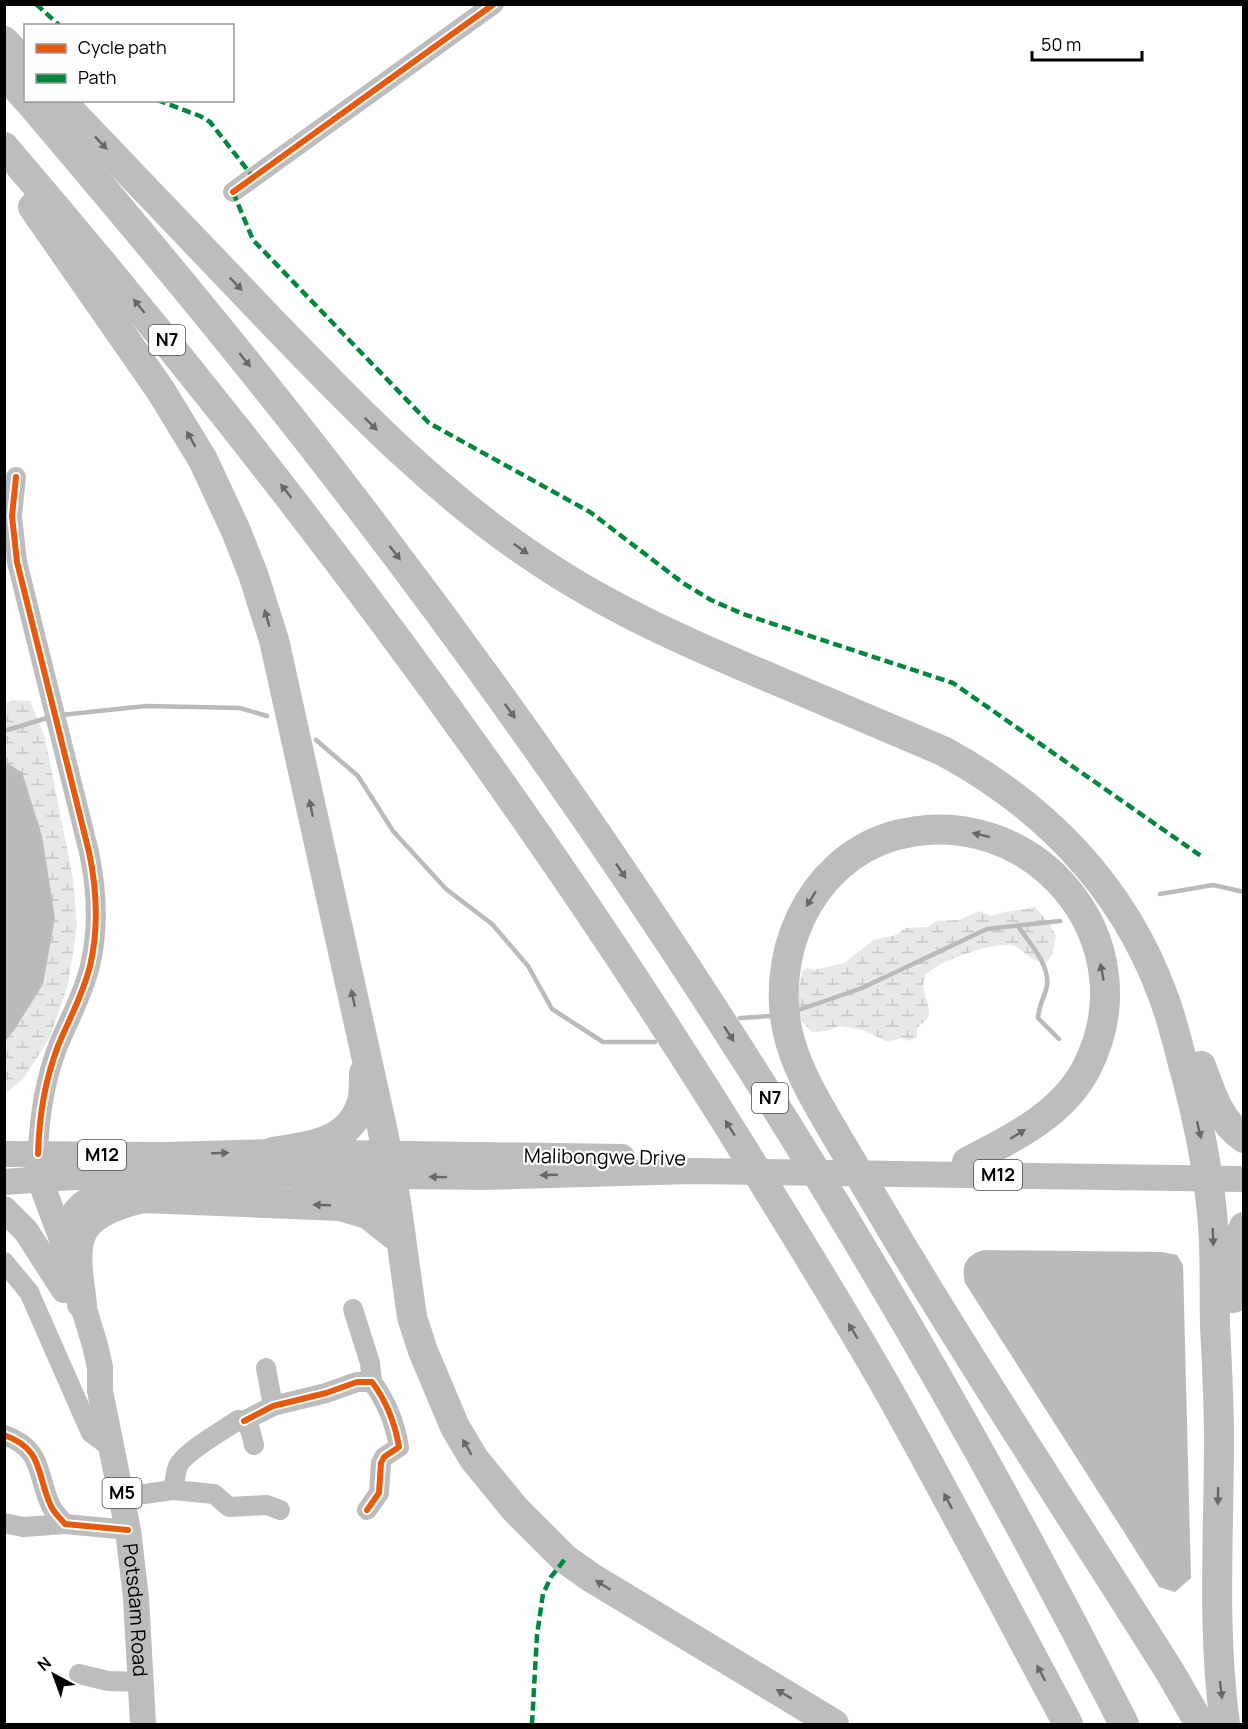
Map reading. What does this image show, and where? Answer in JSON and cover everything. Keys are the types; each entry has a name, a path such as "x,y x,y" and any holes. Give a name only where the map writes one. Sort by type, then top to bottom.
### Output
{"highway":[{"path":"4,42 24,62"},
{"name":"N7","path":"4,73 24,96"},
{"name":"N7","path":"30,102 203,309 360,507 454,632 666,937 756,1076 869,1261 958,1415 1040,1564 1124,1725"},
{"path":"62,102 359,412 417,468 470,511 538,561 637,619 943,752 997,783 1044,820 1092,870 1136,936 1162,992 1191,1089 1204,1149 1212,1214 1219,1437 1217,1663 1225,1725"},
{"name":"N7","path":"4,147 156,327 322,538 448,709 640,987 736,1138 897,1405 1068,1725"},
{"path":"4,171 60,245 166,399 203,460 237,531 257,584 274,640 389,1164 412,1317 423,1351 455,1427 474,1459 515,1509 565,1559 592,1578 834,1725"},
{"path":"967,1162 1044,1118 1071,1091 1086,1070 1096,1043 1103,1014 1105,985 1098,948 1078,904 1062,883 1046,868 1014,846 989,837 962,831 933,829 894,836 868,847 834,871 808,903 792,935 785,972 785,1014 790,1040 806,1084 889,1225 960,1342 1170,1671 1200,1725"},
{"path":"1162,992 1181,1017 1215,1105 1225,1120 1244,1138"},
{"path":"273,1152 321,1144 342,1132 353,1118 363,1098 366,1056"},
{"path":"298,1175 345,1188 379,1203 385,1210 404,1269"},
{"path":"73,1297 78,1245 90,1221 99,1213 116,1205 143,1198 340,1206 369,1214 393,1234"},
{"path":"1219,1437 1227,1374 1234,1261 1236,1245 1244,1227"}],"main road":[{"name":"Malibongwe Drive","path":"27,1149 166,1155 273,1152 485,1177 688,1164 869,1167 1123,1178 1206,1172"},
{"name":"Potsdam Road","path":"27,1149 23,1164 23,1181 73,1297 100,1367 100,1391 128,1530 136,1598 144,1725"},
{"name":"Malibongwe Drive","path":"869,1167 967,1162 1206,1172"},
{"name":"Malibongwe Drive","path":"23,1181 74,1176 151,1179 298,1175 389,1164"},
{"name":"M12","path":"1206,1172 1244,1166"},
{"name":"M12","path":"1206,1172 1244,1179"},
{"path":"66,1250 66,1233 69,1222 87,1199 151,1179"},
{"name":"Potsdam Road","path":"23,1181 66,1250 73,1297"},
{"path":"4,1209 26,1231 73,1297"}],"street":[{"path":"233,192 494,4"},
{"path":"10,483 17,562 90,859 96,916 88,976 52,1062 27,1149"},
{"path":"4,1262 29,1292 91,1432 113,1449"},
{"path":"353,1310 370,1363 372,1382 385,1399 397,1431 399,1447 384,1457 381,1463 379,1493 367,1510"},
{"path":"266,1368 273,1406"},
{"path":"173,1490 178,1465 184,1458 238,1420 244,1421 273,1406 326,1393 357,1382 372,1382"},
{"path":"244,1421 249,1427 254,1445"},
{"path":"4,1435 23,1443 32,1452 50,1503 65,1524"},
{"path":"123,1497 173,1490 214,1494 229,1507 267,1505 280,1510"},
{"path":"4,1524 23,1527 65,1524 128,1530"},
{"path":"79,1674 108,1681 141,1682"}],"green space":[{"path":"15,700 30,701 45,738 73,878 77,927 68,985 50,1037 24,1078 5,1094 4,1041 15,1029 22,772 5,762 5,703"},
{"path":"1035,907 1049,923 1056,936 1052,955 1047,962 1038,961 1014,946 999,945 979,949 940,965 925,975 923,987 929,1009 928,1018 917,1028 917,1037 909,1041 902,1038 888,1042 863,1030 838,1026 827,1031 811,1032 800,1018 798,992 802,971 807,968 814,970 844,963 874,940 896,935 905,928 928,927 937,921 960,920 979,911 991,916"}],"shaded area":[{"path":"5,762 22,772 42,836 55,918 43,984 5,1041"},
{"path":"984,1250 1162,1252 1177,1255 1183,1265 1191,1578 1175,1592 1159,1587 965,1283 964,1266 966,1262 972,1255"}],"waterway":[{"path":"61,715 146,706 240,708 267,716"},
{"path":"4,731 50,717"},
{"path":"316,740 358,776 393,831 446,889 492,924 528,966 552,1009 603,1042 655,1042"},
{"path":"1160,894 1213,885 1244,892"},
{"path":"796,1011 862,988 987,929 1060,921"},
{"path":"1018,926 1038,954 1047,978 1038,1018 1059,1039"},
{"path":"740,1018 771,1016"}],"marked path":[{"path":"36,4 58,24"},
{"path":"162,102 210,122 253,177"},
{"path":"233,192 253,240 429,423 590,512 683,583 711,600 743,614 953,683 1201,856"},
{"path":"532,1724 537,1635 543,1594 551,1577 565,1559"}],"cycle path":[{"path":"233,192 494,4"},
{"path":"16,477 12,516 17,562 89,852 96,909 95,938 87,977 53,1059 46,1086 41,1113 38,1154"},
{"path":"244,1421 273,1406 326,1393 357,1382 372,1382 390,1413 399,1447 384,1457 381,1463 379,1493 367,1510"},
{"path":"4,1435 17,1441 32,1455 51,1506 65,1524 128,1530"}]}
